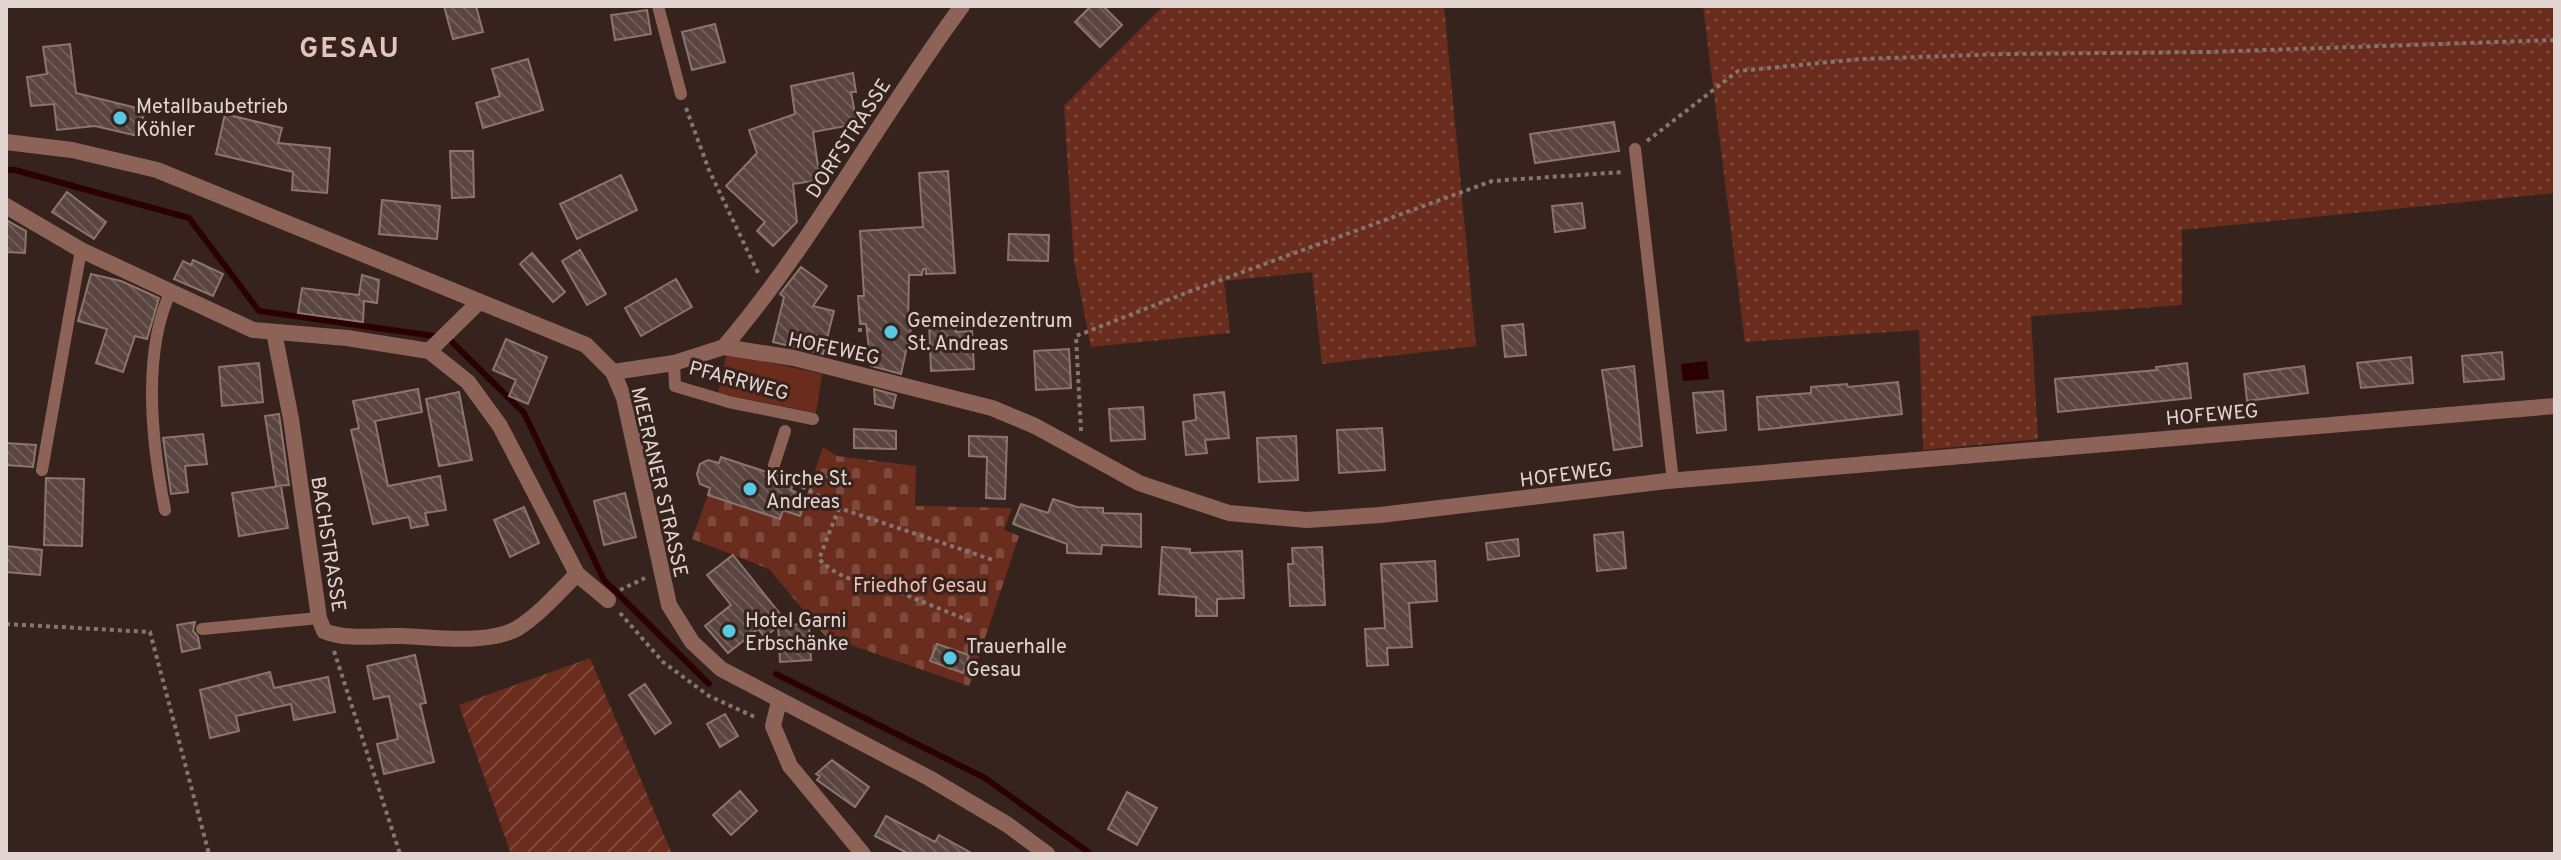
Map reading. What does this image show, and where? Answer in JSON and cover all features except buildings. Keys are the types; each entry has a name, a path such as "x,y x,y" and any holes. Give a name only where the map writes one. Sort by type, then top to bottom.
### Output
{"street":[{"name":"DORFSTRASSE","path":"724,347 837,193 920,64 962,6"},
{"name":"MEERANER STRASSE","path":"6,142 72,150 157,170 586,345 613,372 624,398 669,605 692,642 721,669 929,778 1008,825 1047,854"},
{"path":"6,206 81,250 253,330 433,347 468,382 500,426 577,574 608,600"},
{"path":"433,347 479,302"},
{"name":"BACHSTRASSE","path":"274,332 291,419 319,618 324,631 336,636 501,634 517,629 577,574"},
{"name":"HOFEWEG","path":"613,372 674,363 724,347 850,371 992,408 1035,426 1139,483 1229,513 1307,520 1380,515 1673,481 2555,406"},
{"path":"779,701 773,726 790,766 863,854"}],"lane":[{"path":"658,6 681,94"},
{"path":"1635,149 1673,481"},
{"path":"42,470 81,250"},
{"path":"165,510 157,456 153,362 161,311 171,291"},
{"name":"PFARRWEG","path":"674,363 675,386 729,402 813,419"},
{"path":"774,465 785,431"},
{"path":"202,629 319,618"}],"path":[{"path":"1635,149 1738,71 1861,59 2208,52 2555,40"},
{"path":"681,94 709,170 767,292"},
{"path":"1082,453 1076,336 1492,181 1638,171"},
{"path":"858,330 872,330"},
{"path":"795,472 803,487 839,508 993,560"},
{"path":"799,494 803,487"},
{"path":"839,508 819,559 830,570 867,584 879,584 970,621"},
{"path":"608,600 663,662 709,696 773,726"},
{"path":"6,624 150,632 209,854"},
{"path":"328,633 400,854"}],"green space":[{"path":"1163,6 1444,6 1476,346 1322,364 1312,272 1224,281 1230,333 1091,347 1074,261 1064,106"},
{"path":"1703,6 2555,6 2555,193 2182,230 2182,305 2031,316 2038,439 1923,450 1919,330 1745,342"},
{"path":"727,353 822,374 816,413 718,393"},
{"name":"Friedhof Gesau","path":"823,447 837,456 916,466 915,506 1012,508 1004,530 1019,536 969,686 825,636 769,569 692,539 708,495 779,519 783,510 800,515"},
{"path":"590,658 672,854 511,854 459,705"}],"shaded area":[{"path":"1707,361 1709,379 1683,381 1681,364"}],"waterway":[{"path":"6,170 189,218 259,311 448,338 524,413 604,580 709,684"},
{"path":"776,674 985,778 1091,854"}],"place":[{"name":"Metallbaubetrieb Köhler","path":"120,118"},
{"name":"Gemeindezentrum St. Andreas","path":"891,332"},
{"name":"Kirche St. Andreas","path":"750,489"},
{"name":"Hotel Garni Erbschänke","path":"729,631"},
{"name":"Trauerhalle Gesau","path":"950,658"}],"district":[{"name":"GESAU","path":"350,47"}]}
